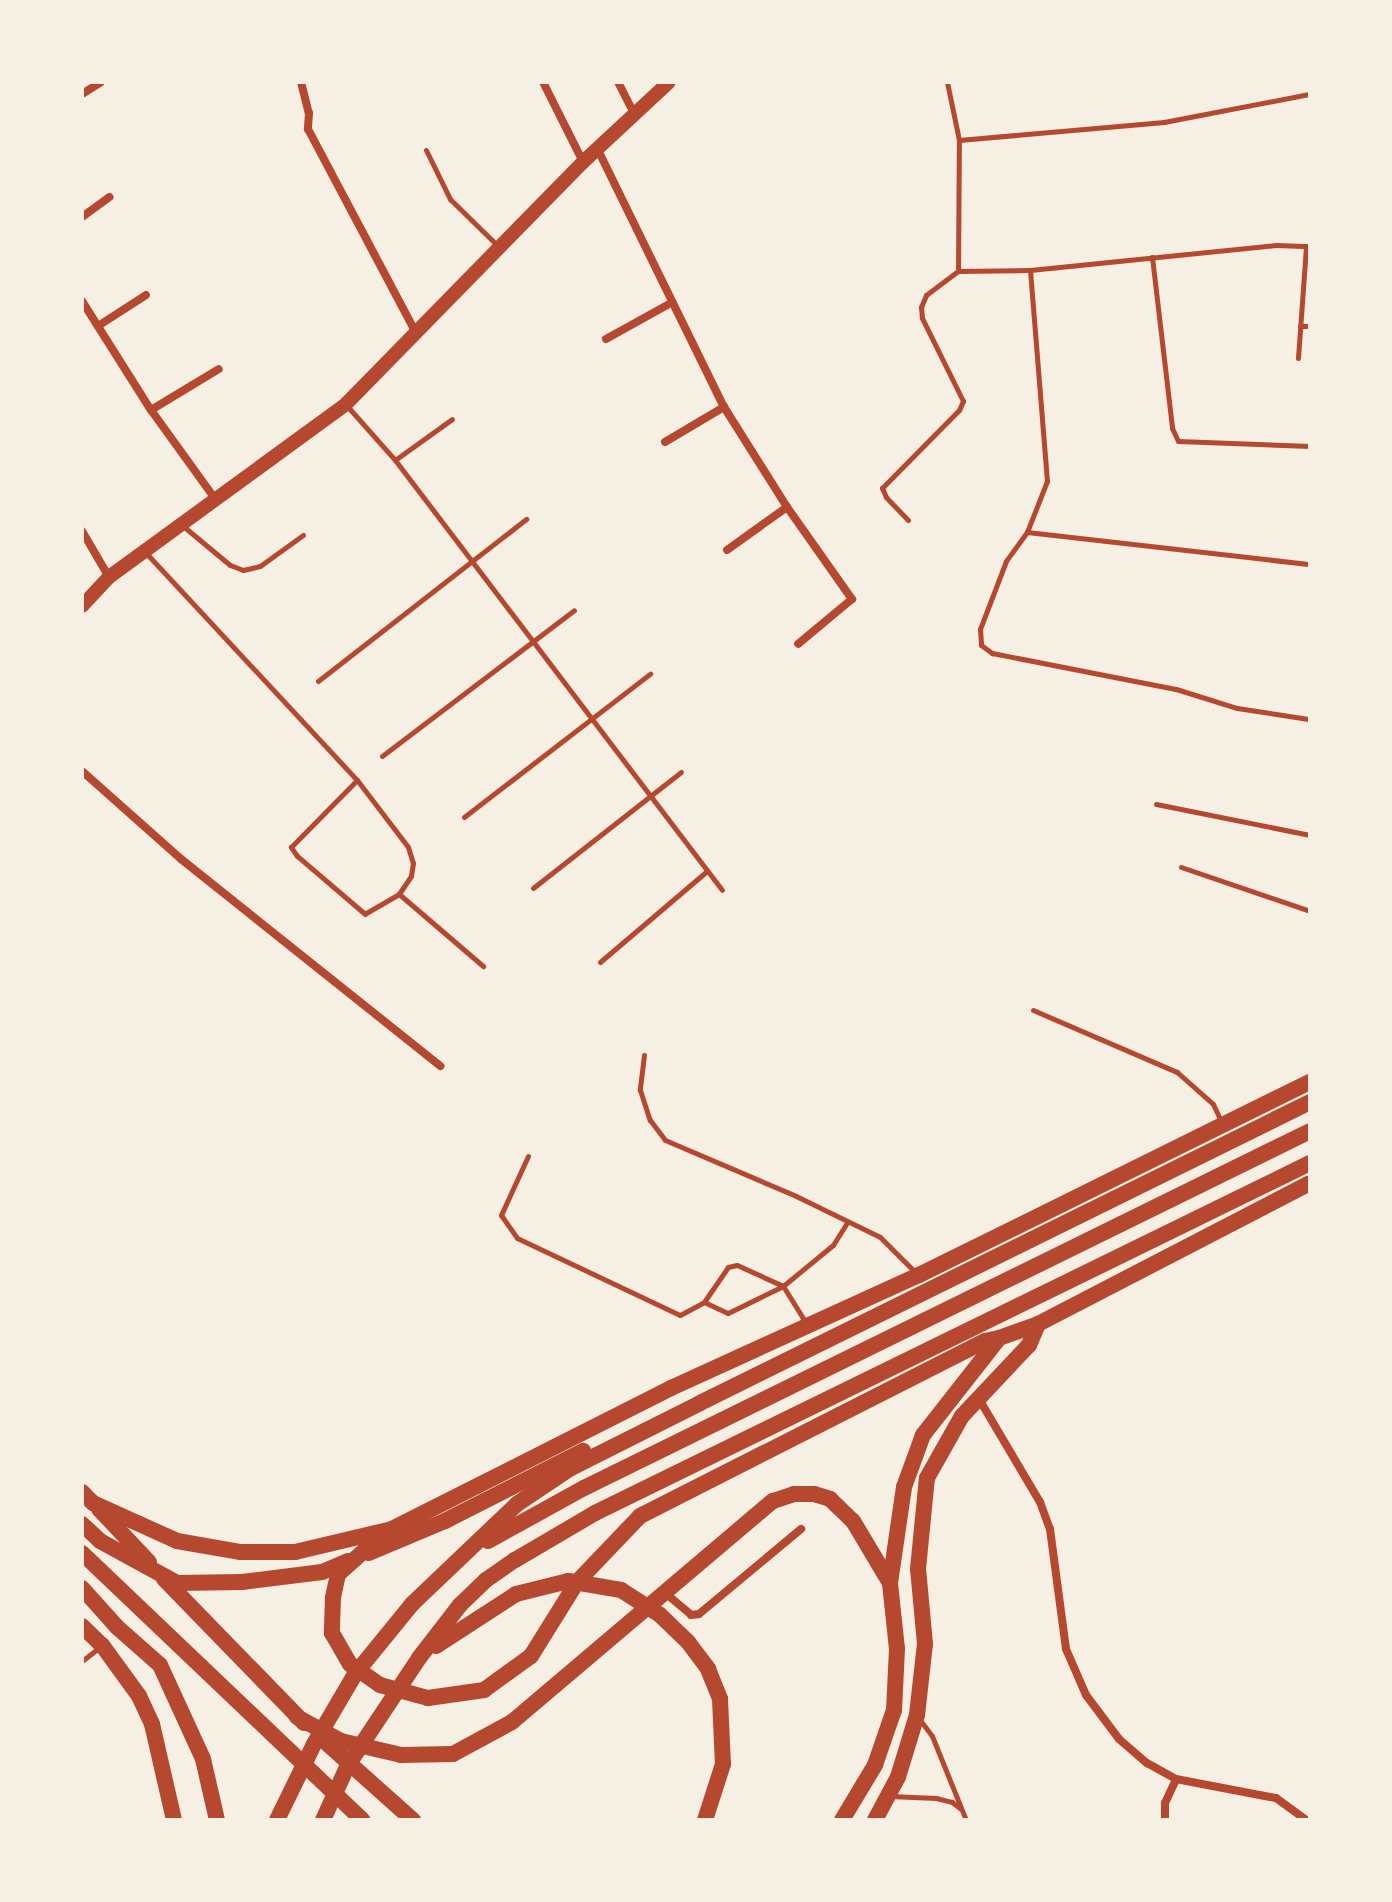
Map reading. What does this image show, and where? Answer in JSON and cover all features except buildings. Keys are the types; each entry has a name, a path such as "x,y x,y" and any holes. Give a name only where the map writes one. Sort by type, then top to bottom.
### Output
{"main road":[{"path":"1310,1082 919,1275 807,1324 392,1529 360,1552 338,1574 333,1598 332,1633 350,1664 380,1685 428,1698 484,1690 531,1656 577,1582 616,1537 640,1516 985,1341 1038,1324 1310,1183"},
{"path":"277,1820 314,1744 355,1674 412,1604 517,1504 571,1468 1310,1102"},
{"path":"459,1558 573,1494 1310,1131"},
{"path":"323,1820 348,1765 419,1658 486,1580 595,1513 1310,1163"},
{"path":"875,1820 898,1777 917,1715 925,1644 918,1569 927,1478 962,1416 1029,1345 1038,1324"},
{"path":"842,1820 875,1765 894,1710 897,1649 890,1583 913,1457 923,1435 999,1338"},
{"path":"82,1524 100,1541 177,1583 242,1582 322,1572 445,1521 562,1460 700,1403"},
{"path":"297,1717 341,1741 401,1755 453,1754 512,1722 773,1501 794,1494 814,1494 830,1499 853,1521 890,1583"},
{"path":"88,1498 177,1541 241,1552 295,1552 392,1529"},
{"path":"88,1498 297,1717 413,1820"},
{"path":"82,1553 362,1820"},
{"path":"419,1658 516,1594 568,1581 621,1590 660,1615 688,1642 708,1669 720,1699 723,1764 705,1820"},
{"path":"82,1588 117,1627 160,1665 203,1759 217,1820"},
{"path":"82,1626 102,1645 139,1696 152,1724 174,1820"}],"street":[{"path":"82,94 101,82"},
{"path":"301,82 309,113 308,129 417,335"},
{"path":"543,82 583,162"},
{"path":"618,82 634,113"},
{"path":"82,606 109,577 346,404 597,148 669,82"},
{"path":"597,148 724,407 787,507 852,599 798,644"},
{"path":"82,217 110,197"},
{"path":"98,326 146,295"},
{"path":"82,301 151,410 216,500"},
{"path":"606,339 671,303"},
{"path":"151,410 219,369"},
{"path":"665,442 724,407"},
{"path":"727,550 787,507"},
{"path":"82,531 109,577"},
{"path":"82,771 181,859 440,1066"},
{"path":"978,1399 1040,1502 1050,1529 1066,1649 1086,1695 1119,1739 1147,1763 1176,1779 1276,1798 1306,1820"},
{"path":"663,1592 685,1611 699,1614 801,1529"},
{"path":"1165,1820 1165,1803 1176,1779"}],"lane":[{"path":"947,82 959,140 958,271"},
{"path":"959,140 1164,122 1310,94"},
{"path":"426,150 450,199 500,248"},
{"path":"908,520 882,488 959,410 963,401 922,318 921,307 926,295 958,271 1030,270 1276,245 1308,246 1298,358"},
{"path":"1152,257 1172,428 1178,441 1310,446"},
{"path":"1030,270 1047,481 1027,532 1006,561 980,629 981,645 992,653 1176,689 1237,708 1308,719"},
{"path":"1300,326 1310,326"},
{"path":"346,404 395,460 722,890"},
{"path":"395,460 452,419"},
{"path":"318,681 526,519"},
{"path":"182,525 230,565 243,570 260,566 303,535"},
{"path":"1027,532 1310,564"},
{"path":"145,552 357,780 408,847 413,863 411,876 399,894 365,914 292,849 298,837 357,780"},
{"path":"382,756 574,610"},
{"path":"464,817 650,674"},
{"path":"533,888 681,772"},
{"path":"1156,804 1310,835"},
{"path":"1181,867 1310,911"},
{"path":"600,962 707,871"},
{"path":"399,894 483,966"},
{"path":"1033,1010 1177,1072 1213,1104 1223,1126"},
{"path":"644,1055 640,1090 650,1120 665,1140 796,1196 880,1237 919,1275"},
{"path":"528,1156 501,1215 517,1238 680,1315 704,1302 728,1267 737,1265 783,1286 807,1324"},
{"path":"704,1302 728,1313 783,1286 833,1245 847,1223"},
{"path":"82,1661 102,1645"},
{"path":"917,1715 932,1736 966,1820"},
{"path":"888,1796 936,1798 952,1802 962,1809"}]}
